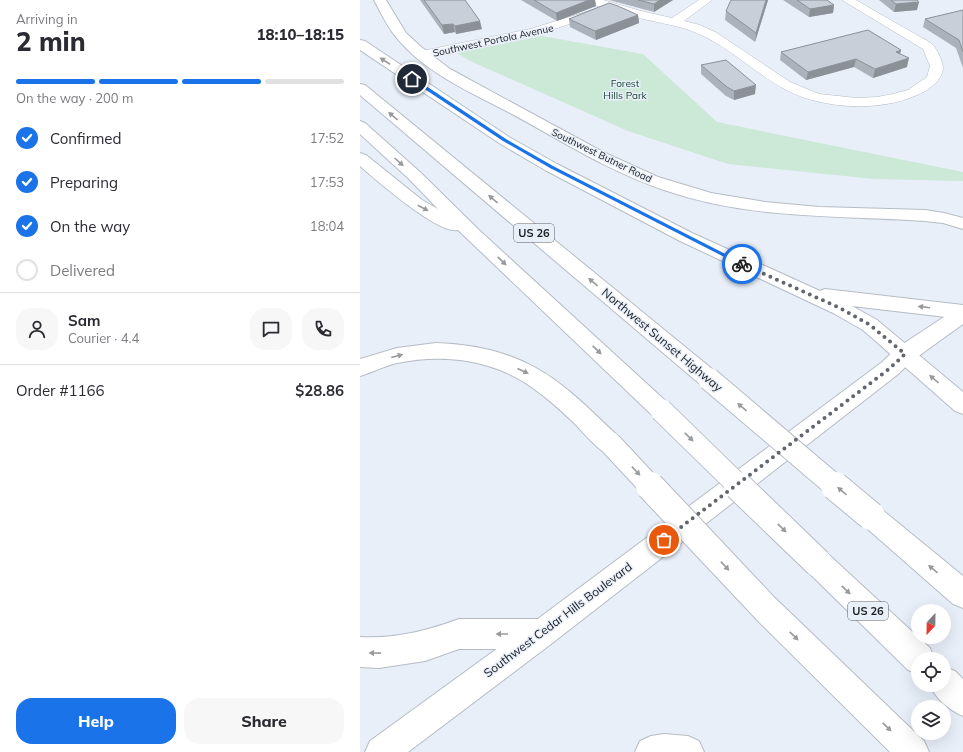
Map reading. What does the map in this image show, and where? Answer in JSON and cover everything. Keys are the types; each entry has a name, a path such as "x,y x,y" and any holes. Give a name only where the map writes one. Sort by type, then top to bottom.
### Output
{"main road":[{"name":"Southwest Butner Road","path":"380,0 401,35 422,55 464,82 619,165 670,186 705,196 757,206 816,212 932,216 955,220 963,224"},
{"path":"360,44 504,140 551,167 686,237 840,308 870,325 963,405"},
{"name":"Northwest Sunset Highway","path":"360,88 709,379 963,594"},
{"name":"US 26","path":"360,126 416,176 474,235 661,410 912,652"},
{"path":"360,158 416,204 474,235"},
{"path":"807,294 963,313"},
{"name":"Southwest Cedar Hills Boulevard","path":"381,752 541,634 889,369 905,354 963,313"},
{"path":"360,368 370,363 407,354 442,350 473,353 500,361 531,374 557,394 610,443 766,609 913,752"},
{"path":"360,652 379,653 425,646 459,634 541,634"},
{"path":"951,689 963,700"},
{"path":"651,752 664,750 688,752"}],"street":[{"path":"594,0 608,6 699,29 719,38 786,85 818,98 878,102 902,96 920,89 933,79 937,70 936,60 928,47 848,0"},
{"path":"674,22 706,0"},
{"name":"Southwest Portola Avenue","path":"422,55 532,33 562,24 608,6"}],"green space":[{"name":"Forest Hills Park","path":"542,36 643,54 717,122 963,172 963,181 874,179 728,164 628,131 470,61 457,53"}],"building":[{"path":"424,0 465,0 480,21 455,26 453,24 442,25"},
{"path":"534,0 589,0 556,13"},
{"path":"638,0 660,0 654,4"},
{"path":"731,0 766,0 756,33 726,11"},
{"path":"797,0 827,0 834,5 810,9"},
{"path":"891,0 917,0 919,2 896,4"},
{"path":"609,3 638,15 595,31 569,19"},
{"path":"963,10 963,52 959,40 925,19"},
{"path":"868,30 901,50 896,52 909,58 875,69 856,59 808,72 781,52"},
{"path":"726,60 756,85 734,91 701,65"}],"way so far":[{"path":"664,540 889,369 905,354 870,325 840,308 742,264"}],"route":[{"path":"412,79 504,140 551,167 686,237 742,264"}]}
